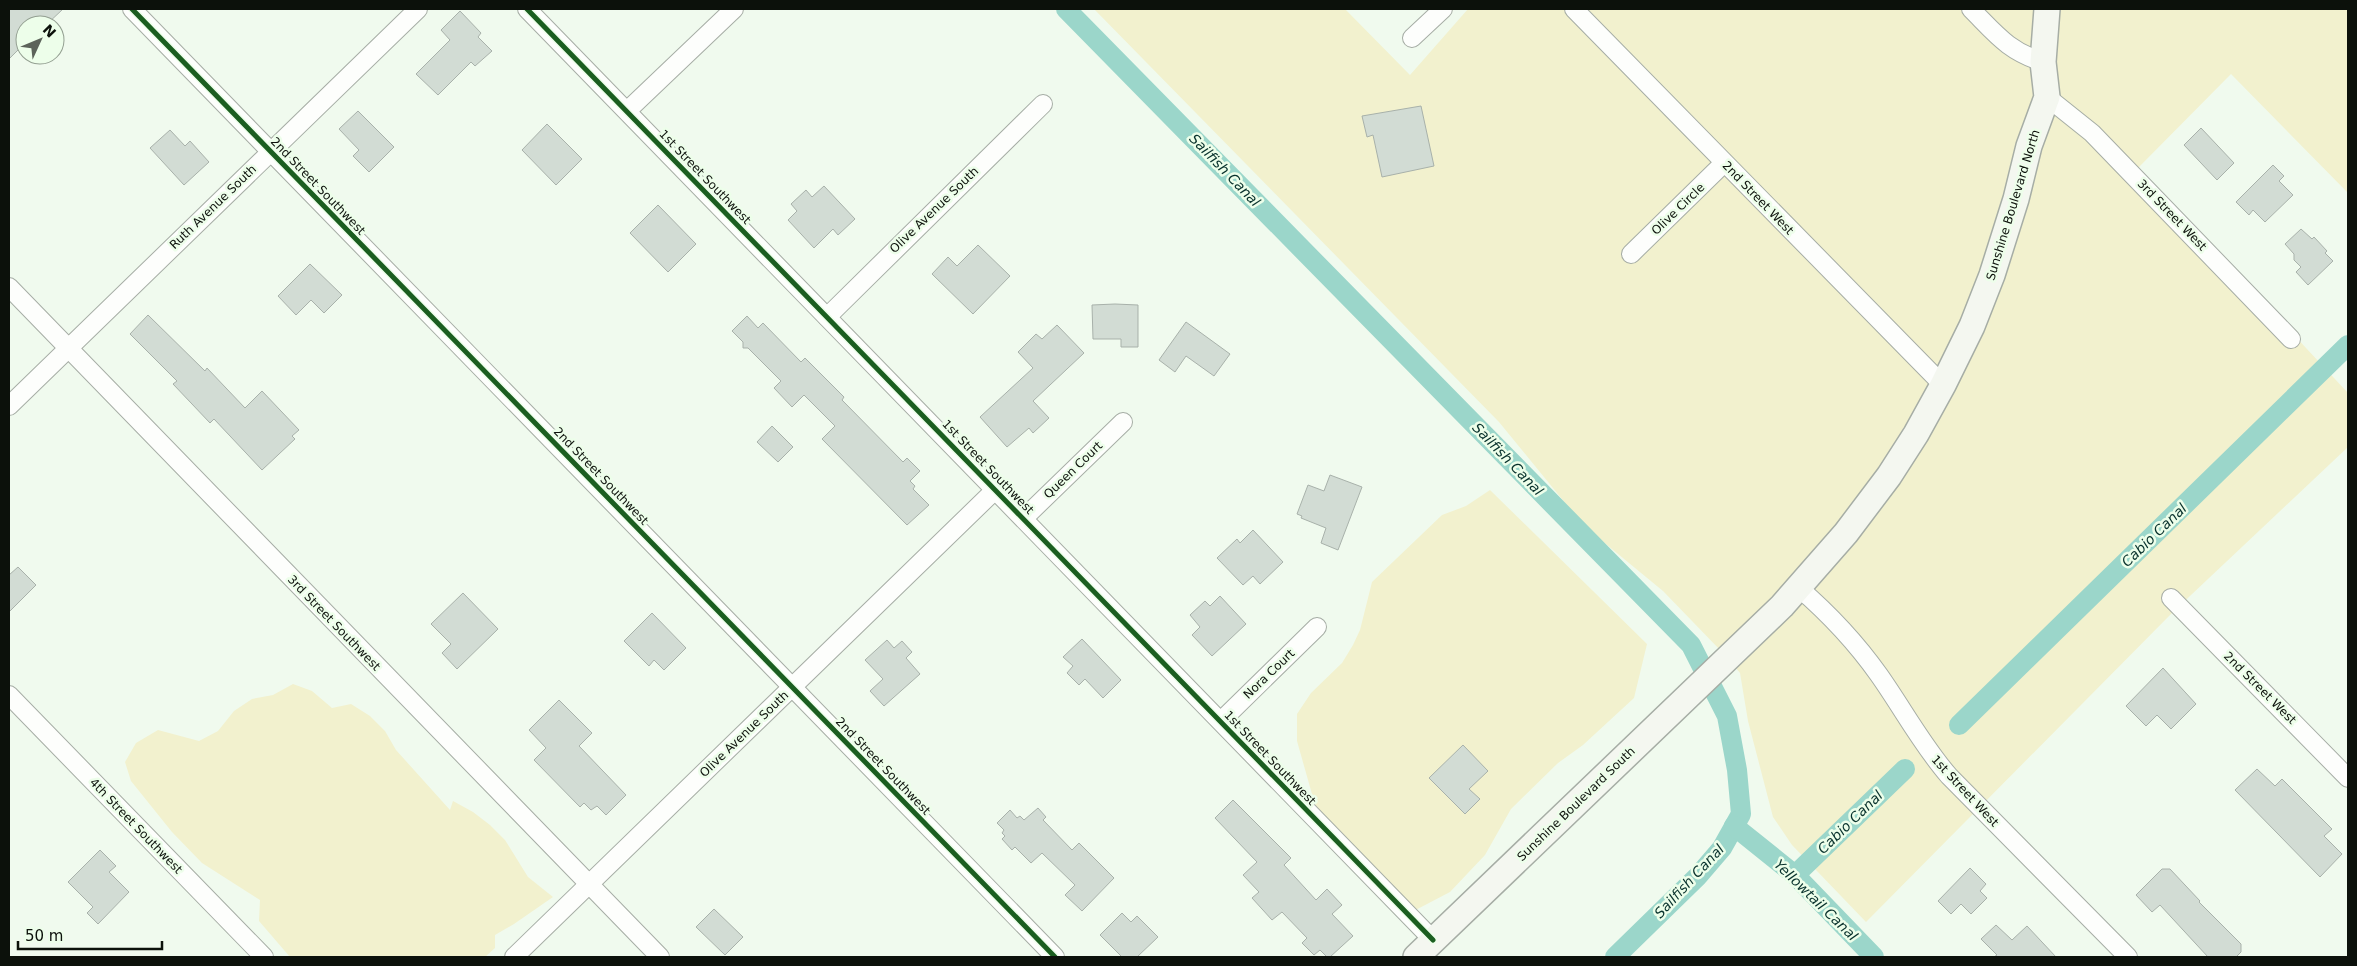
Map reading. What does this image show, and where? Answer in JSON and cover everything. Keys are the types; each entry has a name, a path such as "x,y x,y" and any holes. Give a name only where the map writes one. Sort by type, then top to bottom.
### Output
{"street":[{"name":"2nd Street Southwest","path":"132,9 1056,957"},
{"name":"Ruth Avenue South","path":"9,406 418,9"},
{"name":"1st Street Southwest","path":"528,9 1221,721 1425,949"},
{"path":"628,110 734,9"},
{"path":"1412,38 1443,9"},
{"name":"2nd Street West","path":"1574,9 1943,385"},
{"path":"1971,9 2004,42 2022,55 2043,62"},
{"name":"Sunshine Boulevard North","path":"1737,652 1799,588 1846,533 1889,476 1916,434 1972,326 1992,275 2016,199 2029,146 2047,98 2043,62 2047,9"},
{"name":"3rd Street West","path":"2047,98 2092,134 2291,339"},
{"name":"Olive Avenue South","path":"827,316 1043,104"},
{"name":"Olive Circle","path":"1632,254 1724,163"},
{"name":"3rd Street Southwest","path":"9,287 660,957"},
{"name":"Queen Court","path":"1024,518 1123,422"},
{"name":"Olive Avenue South","path":"514,957 995,490"},
{"name":"1st Street West","path":"1799,588 1818,604 1867,659 1932,756 1949,776 2128,957"},
{"name":"2nd Street West","path":"2171,598 2348,778"},
{"name":"Nora Court","path":"1221,721 1318,627"},
{"name":"Sunshine Boulevard South","path":"1425,949 1737,652"},
{"name":"4th Street Southwest","path":"9,695 264,957"}],"green space":[{"path":"1094,9 1345,9 1410,75 1468,9 2037,9 2036,97 2006,197 1962,322 1934,381 1881,471 1792,581 1722,652 1663,591 1584,526 1499,422"},
{"path":"2058,9 2348,9 2348,193 2231,74 2138,168 2348,393 2348,447 2173,612 1866,922 1792,845 1773,817 1748,721 1740,673 1735,667 1926,438 2054,61"},
{"path":"1490,490 1647,644 1634,698 1583,745 1558,763 1511,809 1485,855 1450,892 1406,915 1321,826 1297,741 1297,714 1311,693 1342,663 1353,645 1360,630 1372,582 1442,515 1466,506"},
{"path":"293,684 312,691 332,708 351,704 370,716 385,731 396,750 450,810 453,801 473,812 490,825 505,840 528,877 553,897 495,935 495,948 485,957 290,957 259,921 260,900 202,863 172,832 131,781 125,762 136,743 158,730 199,741 218,731 234,711 252,699 273,695"}],"building":[{"path":"9,9 63,9 57,15 15,15 15,53 9,59"},
{"path":"460,11 481,33 478,37 492,51 475,66 471,62 438,95 416,74 450,40 441,30"},
{"path":"1421,106 1434,166 1382,177 1373,135 1367,137 1362,116"},
{"path":"358,111 394,147 369,172 353,156 359,150 339,129"},
{"path":"547,124 582,159 556,185 522,150"},
{"path":"2201,128 2234,163 2217,180 2184,145"},
{"path":"170,130 185,146 190,141 209,162 184,185 150,148"},
{"path":"2273,165 2284,176 2279,181 2293,195 2265,222 2253,210 2249,215 2236,202"},
{"path":"824,186 855,219 838,235 833,229 814,248 788,220 797,211 791,204 806,190 812,197"},
{"path":"658,205 696,244 668,272 630,233"},
{"path":"2301,229 2312,239 2314,237 2327,251 2325,253 2333,261 2308,285 2296,272 2301,267 2294,260 2294,254 2285,244"},
{"path":"978,245 1010,276 973,314 932,274 948,257 957,266"},
{"path":"310,264 342,295 324,313 311,300 296,315 278,296"},
{"path":"1092,305 1138,305 1138,347 1121,347 1121,339 1093,339"},
{"path":"148,315 205,371 207,368 245,408 262,391 299,430 292,436 295,439 262,470 214,419 210,423 173,384 177,381 130,334"},
{"path":"747,316 758,328 763,323 801,362 805,358 844,397 842,400 903,462 907,458 920,471 910,481 915,486 913,489 929,505 907,525 822,439 835,426 804,395 792,407 774,388 781,381 748,348 743,348 743,342 732,331"},
{"path":"1186,322 1230,354 1214,376 1186,356 1175,372 1159,360"},
{"path":"1057,325 1084,353 1033,401 1049,418 1033,433 1029,428 1007,447 980,417 1033,368 1018,352 1036,334 1042,339"},
{"path":"772,426 793,447 778,462 757,442"},
{"path":"1330,475 1362,487 1338,550 1321,543 1326,528 1301,518 1302,516 1297,514 1308,485 1324,491"},
{"path":"1253,530 1283,562 1260,584 1253,576 1243,585 1217,558 1237,539 1240,543"},
{"path":"18,567 36,585 9,612 9,575"},
{"path":"463,593 498,629 457,669 442,653 451,644 431,624"},
{"path":"1220,596 1246,624 1212,656 1192,635 1200,627 1190,615 1205,601 1210,606"},
{"path":"652,613 686,648 664,670 654,660 649,666 624,641"},
{"path":"1082,639 1121,680 1103,698 1085,679 1079,685 1067,673 1073,666 1063,657"},
{"path":"887,640 894,648 902,641 912,652 906,658 920,674 884,706 870,691 883,679 865,660"},
{"path":"2163,668 2196,704 2171,729 2157,715 2146,726 2126,706"},
{"path":"559,700 592,733 579,746 626,795 606,815 597,806 591,810 584,803 580,807 534,760 546,748 529,730"},
{"path":"1463,745 1488,771 1469,789 1480,799 1465,814 1429,778"},
{"path":"2257,769 2275,786 2282,779 2332,829 2324,836 2342,854 2320,877 2235,790"},
{"path":"1233,800 1291,858 1284,865 1316,900 1327,889 1342,905 1332,914 1353,936 1330,957 1327,957 1320,950 1314,955 1302,943 1307,938 1282,912 1272,920 1252,898 1259,892 1243,875 1257,862 1215,818"},
{"path":"1038,808 1046,817 1043,820 1072,850 1079,843 1114,878 1082,911 1065,895 1075,885 1042,853 1031,863 1015,847 1012,850 1002,839 1005,836 1002,833 1004,830 997,823 1010,810 1017,818 1020,816 1024,820"},
{"path":"100,850 116,866 109,872 129,892 98,924 87,913 93,907 68,882"},
{"path":"1970,868 1986,884 1980,891 1987,898 1971,914 1961,904 1951,914 1938,901"},
{"path":"2162,869 2170,869 2199,902 2241,944 2241,952 2236,957 2208,957 2160,905 2152,912 2136,895"},
{"path":"714,909 743,937 725,955 696,927"},
{"path":"1122,913 1131,922 1137,916 1158,937 1137,957 1122,957 1100,935"},
{"path":"1996,925 2012,940 2027,926 2056,957 1994,957 1997,955 1981,939"}],"waterway":[{"name":"Sailfish Canal","path":"1066,9 1691,645 1727,716 1737,770 1741,814 1722,848 1698,876 1615,957"},
{"name":"Cabio Canal","path":"1959,725 2348,345"},
{"name":"Cabio Canal","path":"1795,875 1905,769"},
{"name":"Yellowtail Canal","path":"1734,826 1795,875 1874,957"}],"cycle path":[{"path":"132,9 1055,957"},
{"path":"527,9 1433,940"}]}
